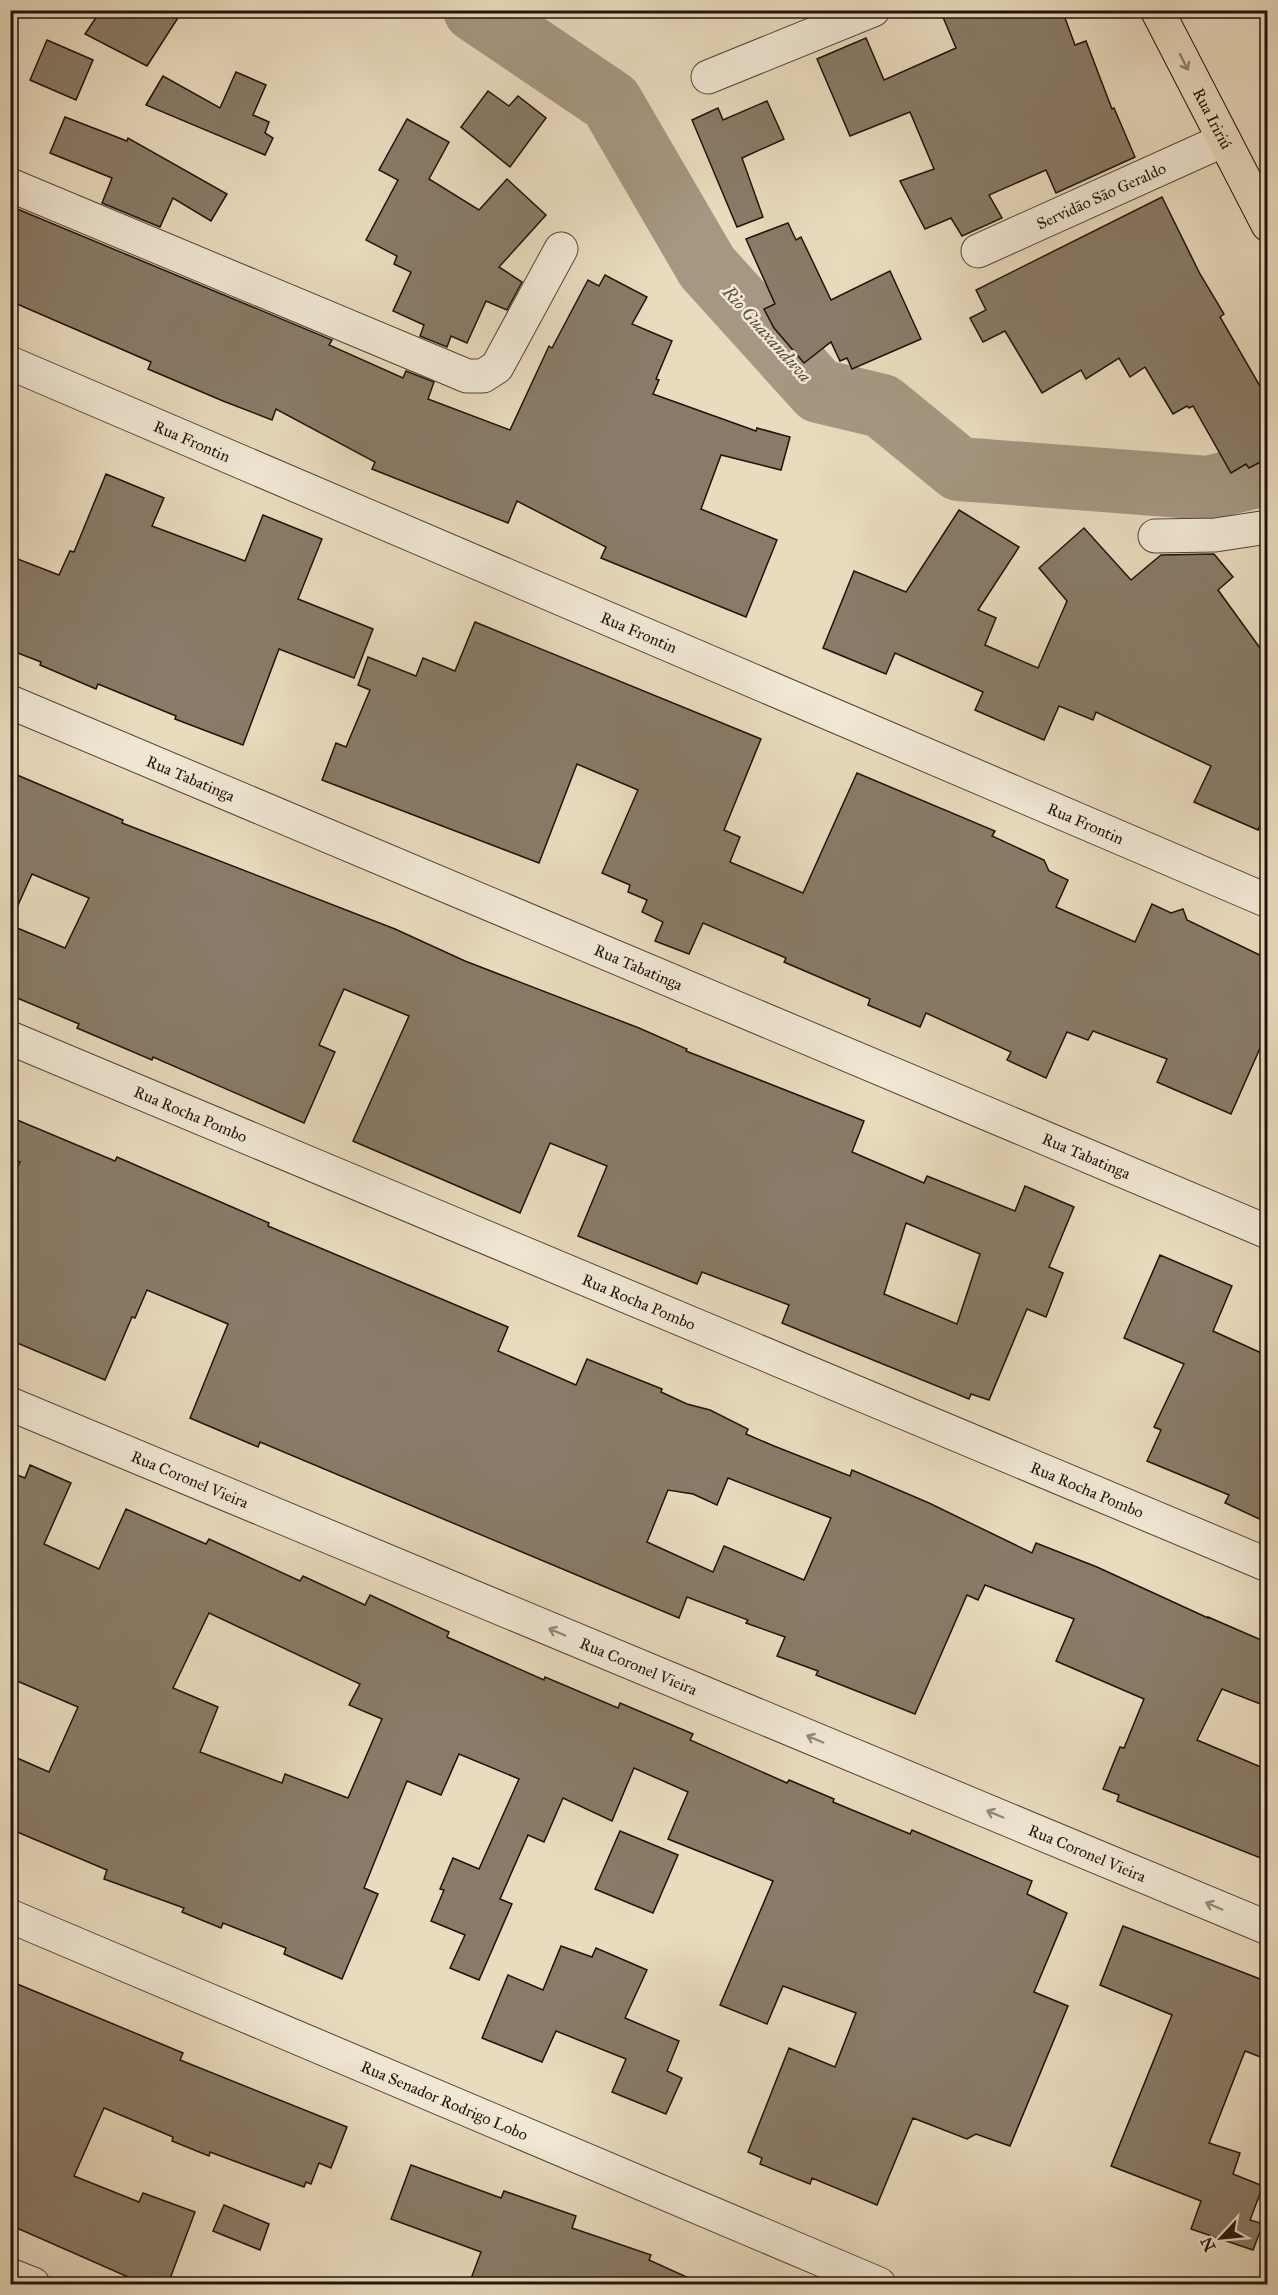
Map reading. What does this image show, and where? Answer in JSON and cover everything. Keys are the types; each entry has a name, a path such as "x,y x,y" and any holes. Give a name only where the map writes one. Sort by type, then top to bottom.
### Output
{"main road":[{"name":"Rua Iririú","path":"1157,10 1268,225"}],"street":[{"path":"708,77 873,10"},
{"name":"Servidão São Geraldo","path":"978,251 1224,140"},
{"path":"10,185 467,375 483,376 497,367 561,249"},
{"name":"Rua Frontin","path":"10,363 1268,901"},
{"path":"1155,536 1215,535 1256,530 1268,526"},
{"name":"Rua Tabatinga","path":"10,702 1268,1232"},
{"name":"Rua Rocha Pombo","path":"10,1038 1268,1565"},
{"name":"Rua Coronel Vieira","path":"10,1404 1268,1928"},
{"name":"Rua Senador Rodrigo Lobo","path":"10,1916 879,2284"},
{"path":"10,2275 33,2284"}],"building":[{"path":"101,10 183,10 147,66 85,34"},
{"path":"940,10 1062,10 1075,45 1086,41 1112,109 1114,108 1135,157 1056,193 1046,170 989,195 1002,218 962,236 951,218 925,229 900,181 934,169 910,112 850,136 817,59 866,38 884,80 956,48"},
{"path":"47,40 93,60 76,100 30,80"},
{"path":"236,72 266,85 253,115 269,122 265,133 273,138 265,155 146,105 163,76 220,108"},
{"path":"488,91 509,106 518,96 546,118 510,167 461,127"},
{"path":"767,101 784,139 742,158 763,217 737,227 692,120 718,108 723,120"},
{"path":"65,117 127,141 128,138 227,194 211,221 173,198 160,227 102,203 112,178 50,153"},
{"path":"407,119 449,142 429,179 479,210 507,179 546,215 499,267 522,282 507,310 486,301 467,343 451,336 447,347 420,336 424,325 393,311 411,272 394,264 397,256 366,240 398,180 379,170"},
{"path":"1162,197 1200,274 1224,314 1220,317 1268,400 1268,458 1249,468 1246,464 1231,473 1193,406 1189,408 1187,406 1173,414 1145,367 1130,377 1119,358 1086,379 1081,370 1042,393 1005,331 983,342 970,318 986,310 976,290"},
{"path":"10,206 332,340 329,345 403,378 406,371 434,382 428,399 510,430 549,346 552,348 588,280 599,286 605,275 647,297 632,324 672,341 656,379 659,380 653,394 756,431 757,428 790,437 781,470 721,455 701,509 777,540 746,617 601,558 606,547 517,501 508,523 372,469 375,462 276,409 272,420 223,401 148,369 151,362 10,301"},
{"path":"788,223 796,240 801,237 831,300 890,271 921,339 852,369 847,358 840,361 831,342 804,363 774,328 764,309 775,304 746,239"},
{"path":"106,474 164,498 152,526 245,561 263,515 322,539 298,599 373,629 354,678 279,649 243,745 175,719 176,716 98,684 96,689 40,665 41,662 10,650 10,556 59,575 70,551 74,552"},
{"path":"959,510 1019,547 978,610 996,618 985,645 1038,668 1067,601 1039,568 1084,528 1131,580 1161,555 1214,554 1233,577 1218,590 1268,659 1268,808 1258,830 1194,802 1211,766 1096,712 1093,720 1059,706 1044,740 975,710 983,692 895,653 886,674 823,648 854,571 906,592"},
{"path":"475,622 761,739 724,830 740,837 730,862 803,893 857,773 995,831 992,836 1044,860 1049,871 1068,880 1056,907 1135,942 1152,904 1171,913 1183,909 1187,920 1268,959 1268,1030 1231,1114 1157,1082 1167,1059 1093,1031 1088,1040 1067,1032 1046,1078 1007,1060 1011,1052 926,1013 920,1027 868,1005 870,999 784,962 786,958 703,923 689,954 655,941 663,922 642,912 647,900 628,892 630,885 602,873 638,790 577,764 539,863 322,780 336,743 346,747 370,690 358,685 368,657 416,676 423,658 455,671"},
{"path":"10,772 123,820 122,823 395,929 465,961 639,1028 687,1049 686,1051 864,1121 852,1152 924,1183 927,1176 1015,1211 1025,1186 1074,1207 1049,1267 1063,1273 1046,1317 1027,1309 989,1400 971,1394 969,1399 782,1323 789,1305 702,1272 697,1284 578,1236 607,1166 550,1143 520,1213 353,1141 409,1016 344,989 319,1045 335,1052 304,1123 153,1057 152,1060 77,1028 79,1024 10,995 10,925 65,948 89,898 32,874 10,923","holes":["906,1223 980,1254 957,1324 884,1294"]},
{"path":"10,1117 115,1161 117,1157 269,1223 268,1226 508,1327 498,1351 576,1385 587,1359 662,1389 661,1392 687,1404 710,1410 748,1429 746,1434 774,1446 850,1476 852,1470 929,1503 1032,1553 1036,1543 1097,1567 1268,1643 1268,1707 1222,1689 1197,1740 1268,1770 1268,1861 1117,1801 1119,1795 1103,1789 1120,1747 1124,1748 1144,1699 1056,1661 1074,1619 985,1585 978,1600 967,1595 915,1714 816,1675 818,1671 777,1656 785,1637 746,1623 748,1620 687,1597 679,1618 260,1442 258,1447 190,1418 228,1324 147,1290 135,1318 132,1317 105,1380 10,1340 10,1183 20,1162 10,1158","holes":["728,1478 831,1518 804,1580 724,1546 713,1572 647,1542 668,1490 693,1494 717,1505"]},
{"path":"1160,1255 1232,1286 1213,1331 1268,1356 1268,1523 1225,1503 1229,1495 1147,1461 1161,1430 1154,1427 1184,1364 1124,1338"},
{"path":"30,1465 71,1483 44,1544 99,1569 126,1509 206,1544 209,1539 300,1581 303,1576 365,1605 370,1595 449,1632 447,1637 544,1680 545,1677 618,1708 620,1703 693,1734 690,1740 787,1783 789,1780 834,1799 833,1802 910,1834 912,1830 1032,1881 1027,1894 1067,1913 1034,1992 1068,2006 1010,2146 976,2134 967,2139 913,2118 877,2205 812,2178 810,2184 760,2164 762,2158 748,2152 789,2048 835,2067 856,2013 783,1986 767,2024 720,2005 773,1881 668,1839 688,1792 634,1768 612,1821 563,1798 544,1842 528,1835 500,1899 512,1904 479,1980 450,1968 465,1935 431,1921 444,1890 440,1889 453,1858 479,1869 519,1779 459,1754 441,1795 407,1781 364,1888 378,1894 342,1979 284,1954 286,1948 223,1923 221,1928 182,1912 184,1908 104,1879 107,1870 10,1829 10,1755 49,1772 78,1707 10,1678 10,1472 25,1478","holes":["209,1613 360,1684 349,1705 382,1719 348,1798 285,1774 282,1783 200,1752 218,1707 173,1688"]},
{"path":"620,1831 678,1855 653,1913 595,1889"},
{"path":"1123,1926 1268,1982 1268,2060 1245,2051 1209,2143 1240,2153 1233,2174 1263,2186 1250,2220 1263,2224 1253,2250 1191,2229 1201,2201 1111,2166 1172,2015 1100,1985"},
{"path":"561,1946 592,1957 596,1948 647,1970 625,2018 679,2041 667,2071 682,2078 666,2114 612,2092 626,2059 556,2031 542,2062 482,2038 508,1975 543,1990"},
{"path":"10,1981 183,2053 180,2060 347,2127 331,2168 319,2163 311,2184 306,2182 304,2187 210,2152 209,2156 172,2141 173,2137 104,2108 74,2176 139,2202 143,2193 195,2212 168,2284 144,2284 10,2225"},
{"path":"411,2165 501,2198 504,2191 576,2216 572,2228 651,2255 649,2260 702,2284 469,2284 481,2252 391,2219"},
{"path":"224,2205 269,2224 260,2250 213,2231"}],"waterway":[{"name":"Rio Guaxanduva","path":"475,10 611,102 707,267 819,391 882,406 959,469 1208,488 1268,473"}]}
